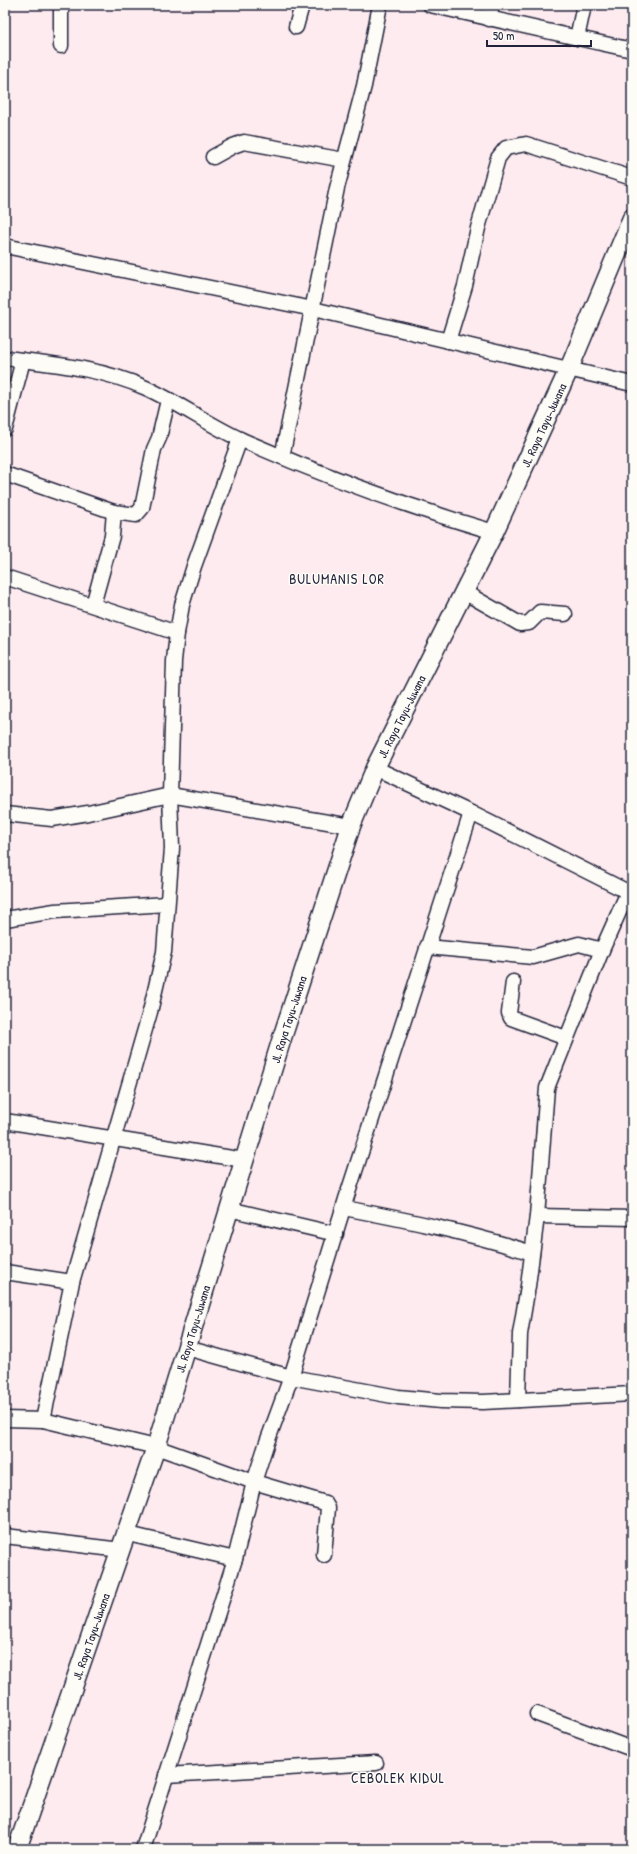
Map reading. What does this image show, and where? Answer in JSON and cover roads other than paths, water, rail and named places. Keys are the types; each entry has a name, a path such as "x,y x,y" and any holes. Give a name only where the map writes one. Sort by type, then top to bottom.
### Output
{"main road":[{"name":"Jl. Raya Tayu-Juwana","path":"17,1849 156,1447 244,1160 351,826 375,768 494,532 569,369 632,218"}],"street":[{"path":"61,5 61,46"},
{"path":"296,27 302,5"},
{"path":"282,457 335,195 364,86 380,5"},
{"path":"430,5 632,50"},
{"path":"489,19 492,5"},
{"path":"577,38 584,5"},
{"path":"213,158 233,146 244,142 344,160"},
{"path":"448,341 465,286 478,228 498,158 506,148 526,144 632,178"},
{"path":"5,246 313,309 632,384"},
{"path":"5,358 101,372 147,388 240,439 326,476 448,519 494,532"},
{"path":"5,429 24,360"},
{"path":"5,474 114,512 136,515 142,508 154,449 159,438 168,400"},
{"path":"43,1420 72,1282 150,1012 164,952 172,848 170,795 174,661 177,633 182,605 194,566 240,439"},
{"path":"93,605 112,536 114,512"},
{"path":"5,577 177,633"},
{"path":"464,592 520,624 530,623 540,612 564,614"},
{"path":"375,768 471,813 630,893 602,950 546,1088 538,1216 520,1334 518,1400"},
{"path":"5,814 52,819 88,814 170,795 351,826"},
{"path":"143,1849 235,1559 254,1482 291,1377 471,813"},
{"path":"5,919 55,911 168,904"},
{"path":"427,947 533,957 579,944 602,950"},
{"path":"513,982 509,1013 511,1018 566,1038"},
{"path":"5,1121 244,1160"},
{"path":"229,1208 336,1234"},
{"path":"344,1208 448,1229 496,1241 532,1253"},
{"path":"538,1216 632,1218"},
{"path":"5,1272 72,1282"},
{"path":"187,1348 291,1377 398,1397 441,1401 476,1402 582,1398 632,1394"},
{"path":"5,1419 43,1420 156,1447 254,1482 327,1504 328,1508 324,1555"},
{"path":"5,1536 124,1542 235,1559"},
{"path":"537,1714 632,1749"},
{"path":"166,1775 376,1763"}],"district":[{"name":"BULUMANIS LOR","path":"337,578"},
{"name":"CEBOLEK KIDUL","path":"398,1777"}]}
